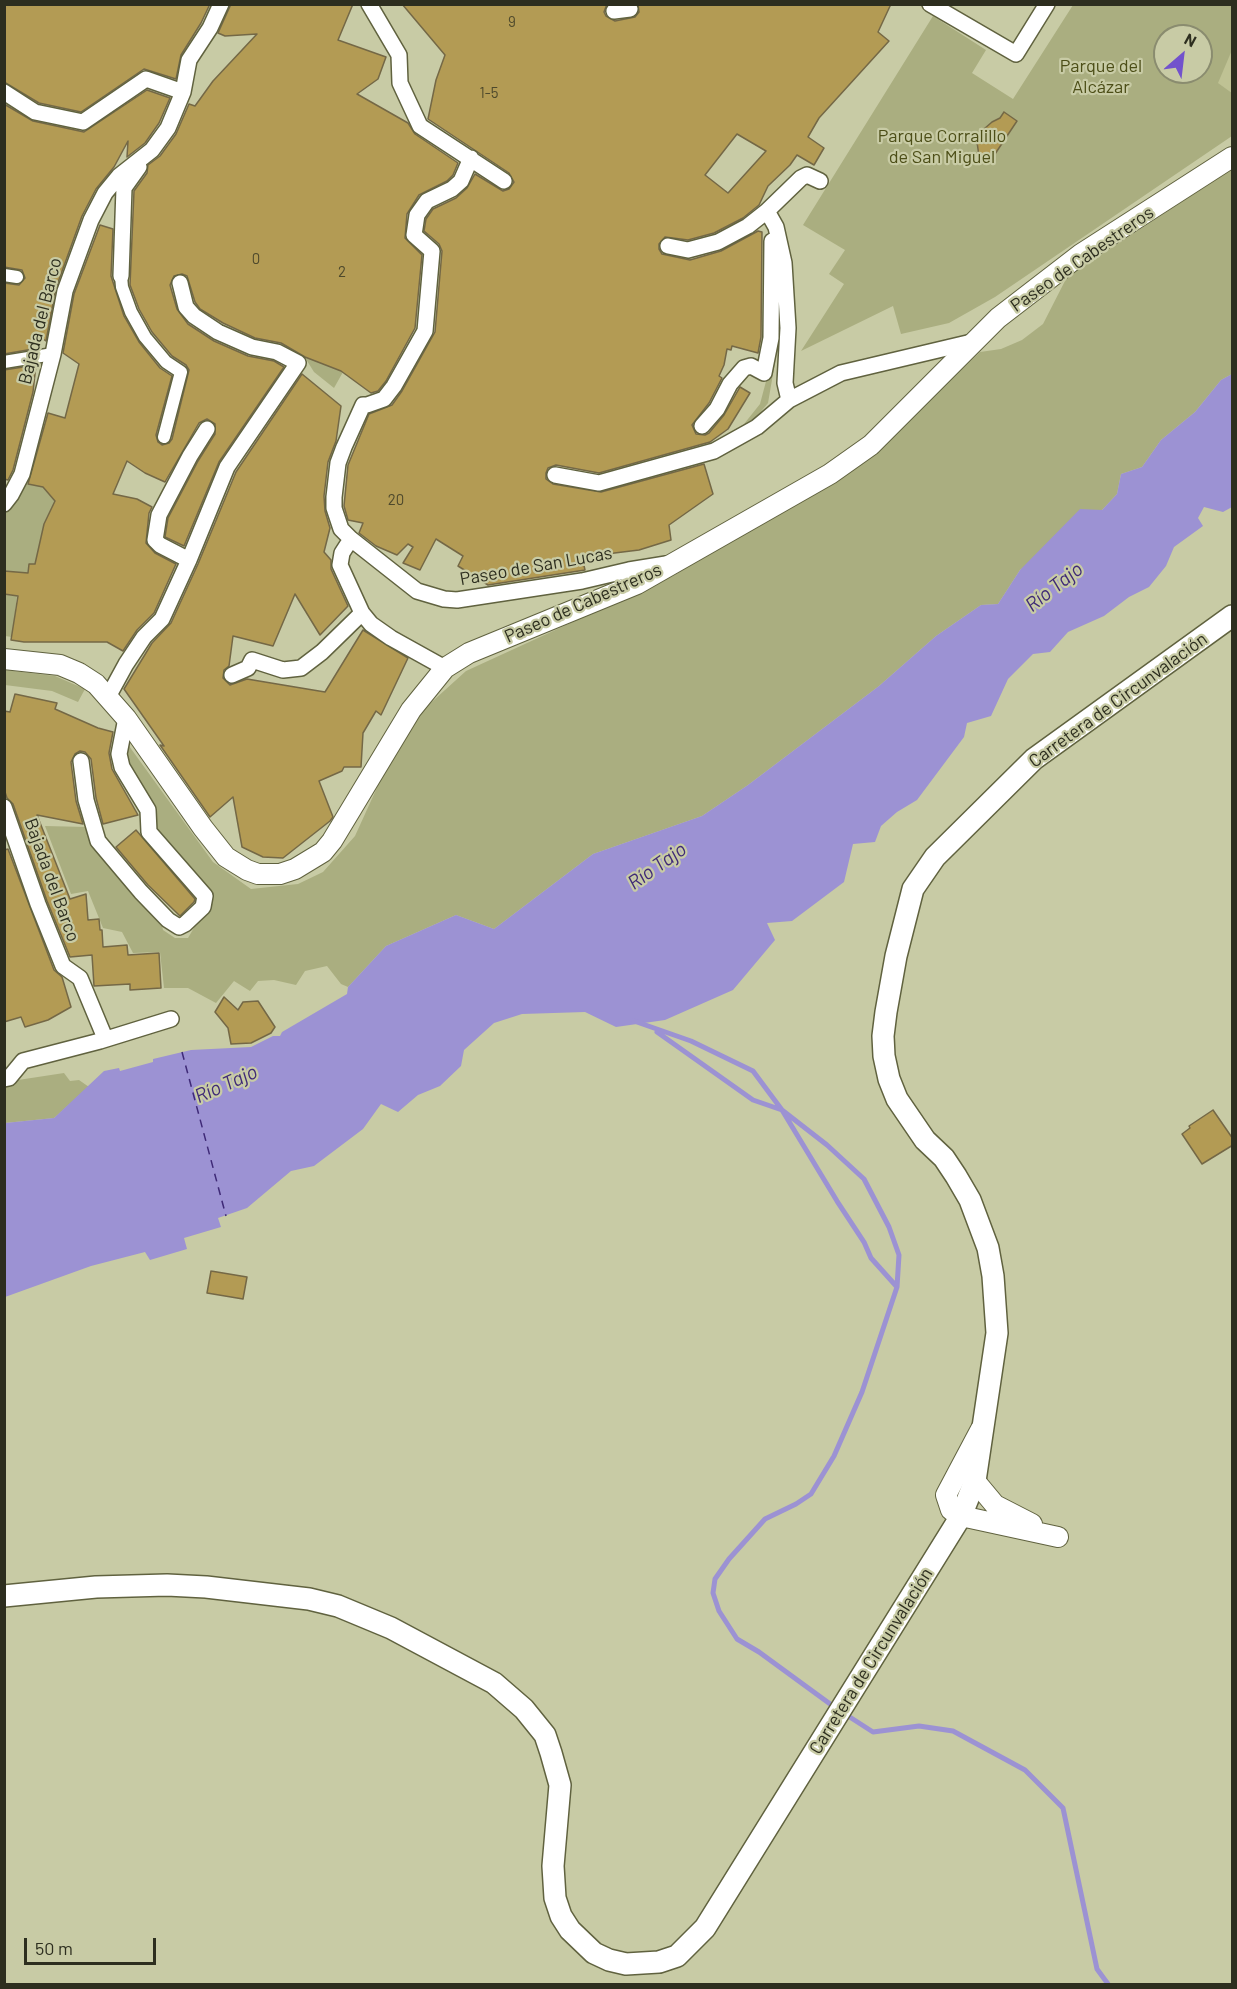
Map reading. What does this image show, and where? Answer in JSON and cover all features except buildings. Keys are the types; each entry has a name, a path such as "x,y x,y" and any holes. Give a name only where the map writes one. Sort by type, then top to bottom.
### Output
{"main road":[{"name":"Carretera de Circunvalación","path":"4,1596 96,1587 167,1585 230,1589 309,1599 338,1606 391,1628 494,1683 535,1722 544,1735 556,1769 560,1785 553,1880 555,1898 561,1916 570,1930 594,1953 609,1960 626,1964 659,1962 677,1956 705,1928 961,1516 975,1481 997,1333 993,1276 988,1248 970,1200 956,1176 944,1158 925,1140 897,1099 889,1079 884,1056 883,1035 886,1012 907,907 913,889 935,857 1034,759 1233,616"}],"street":[{"name":"Bajada del Barco","path":"4,504 22,474 53,354 65,291 91,220 105,193 119,176 152,150 168,128 183,92 189,60 210,28 221,4"},
{"path":"369,4 399,55 403,89 420,126 504,181"},
{"path":"930,4 1016,54 1047,4"},
{"path":"614,11 630,9"},
{"path":"4,92 35,112 83,122 146,79 183,92"},
{"path":"152,150 124,188 121,276 122,287 131,312 146,338 166,362 181,372 164,437"},
{"name":"Paseo de Cabestreros","path":"4,659 60,665 80,673 96,684 126,718 226,857 258,874 280,874 307,863 323,852 332,841 411,710 445,668 469,653 638,584 830,474 871,445 998,318 1081,255 1233,157"},
{"path":"445,668 391,638 371,624 362,612 339,565 342,553 351,539 341,529 334,508 338,464 363,405 384,399 394,387 425,331 432,251 414,235 417,215 427,201 452,189 461,181 471,158"},
{"path":"668,246 688,250 718,242 748,226 801,178 807,175 820,181"},
{"path":"767,211 776,227 784,264 788,328 785,383 789,400"},
{"path":"702,426 717,409 730,384 744,368 751,366 764,373 771,338 772,232 776,227"},
{"path":"108,697 138,646 162,619 189,560 226,467 298,363 277,352 252,347 218,332 194,316 186,308 180,283"},
{"path":"555,476 599,483 714,451 757,427 789,400 841,373 976,341"},
{"path":"4,362 53,354"},
{"path":"189,560 155,540 159,515 207,429"},
{"name":"Paseo de San Lucas","path":"351,539 417,591 457,600 582,581 675,562"},
{"path":"232,675 248,668 252,660 283,670 301,668 322,652 362,612"},
{"path":"81,761 86,800 98,841 141,892 173,925 179,927 185,924 203,907 205,896 148,832 148,810 122,767 118,754 126,718"},
{"name":"Bajada del Barco","path":"4,807 38,904 63,966 80,978 105,1038"},
{"path":"7,1078 23,1061 171,1019"},
{"path":"975,1481 995,1505 1058,1537 961,1516 951,1510 946,1495 984,1424"}],"shaded area":[{"path":"1232,49 1232,93 1217,83"}],"green space":[{"path":"1073,5 1232,5 1232,50 1218,83 1232,93 1232,136 995,297 949,323 901,334 893,306 801,351 844,284 829,274 845,250 803,225 933,16 986,50 972,73 1013,99"},
{"path":"1232,169 1232,374 1221,380 1195,412 1161,440 1142,467 1121,474 1117,494 1102,510 1020,570 998,604 981,605 936,636 879,686 748,785 702,816 593,854 494,929 456,915 386,946 348,987 341,984 327,966 305,971 296,985 274,980 258,981 250,991 234,981 216,1003 188,988 164,988 160,952 133,953 122,932 103,928 88,891 71,894 45,826 87,827 161,921 163,930 175,938 188,938 195,926 208,913 213,898 158,840 128,769 125,755 129,746 213,862 251,889 298,884 323,872 355,836 385,770 424,709 466,671 673,576 869,457 980,352 1001,349 1022,340 1043,324 1067,277"},
{"path":"776,306 779,339 768,403 753,421 736,434 760,404 769,370"},
{"path":"304,356 343,372 334,388 314,372"},
{"path":"22,483 43,487 55,501 44,524 38,554 44,565 29,564 28,573 5,571 4,517"},
{"path":"4,594 17,596 12,637 5,636"},
{"path":"5,670 55,676 85,689 78,702 52,691 5,685"},
{"path":"64,1073 70,1081 79,1080 89,1087 54,1118 5,1123 5,1082"}],"water":[{"name":"Río Tajo","path":"1232,374 1232,507 1223,512 1204,507 1198,518 1203,526 1174,547 1166,566 1149,587 1129,597 1104,616 1068,632 1050,652 1033,654 1008,679 991,716 967,723 964,737 917,800 897,812 881,826 875,842 853,844 844,882 792,921 767,923 775,940 733,990 665,1020 616,1027 585,1012 522,1014 494,1023 464,1050 461,1066 440,1086 418,1095 398,1112 381,1104 363,1129 314,1166 291,1171 247,1208 218,1218 221,1227 184,1238 187,1249 150,1260 145,1252 91,1266 5,1297 5,1123 54,1118 104,1071 119,1068 120,1071 153,1062 153,1059 191,1050 251,1047 273,1036 280,1036 282,1032 347,994 348,987 386,946 456,915 494,929 593,854 702,816 748,785 879,686 936,636 981,605 998,604 1020,570 1080,509 1102,510 1117,494 1121,474 1142,467 1161,440 1195,412 1221,380"}],"waterway":[{"path":"634,1021 691,1041 753,1071 782,1110 827,1145 864,1179 889,1227 899,1255 897,1287 862,1392 834,1456 811,1494 765,1519 729,1559 715,1579 713,1593 719,1611 737,1639 759,1652 837,1709"},
{"path":"657,1032 753,1100 782,1110 864,1242 871,1258 897,1287"},
{"path":"845,1714 873,1732 919,1726 953,1731 1025,1770 1063,1808 1097,1969 1108,1984"}],"ferry route":[{"path":"182,1052 226,1216"}],"park label":[{"name":"Parque del Alcázar","path":"1101,76"},
{"name":"Parque Corralillo de San Miguel","path":"942,146"}]}
